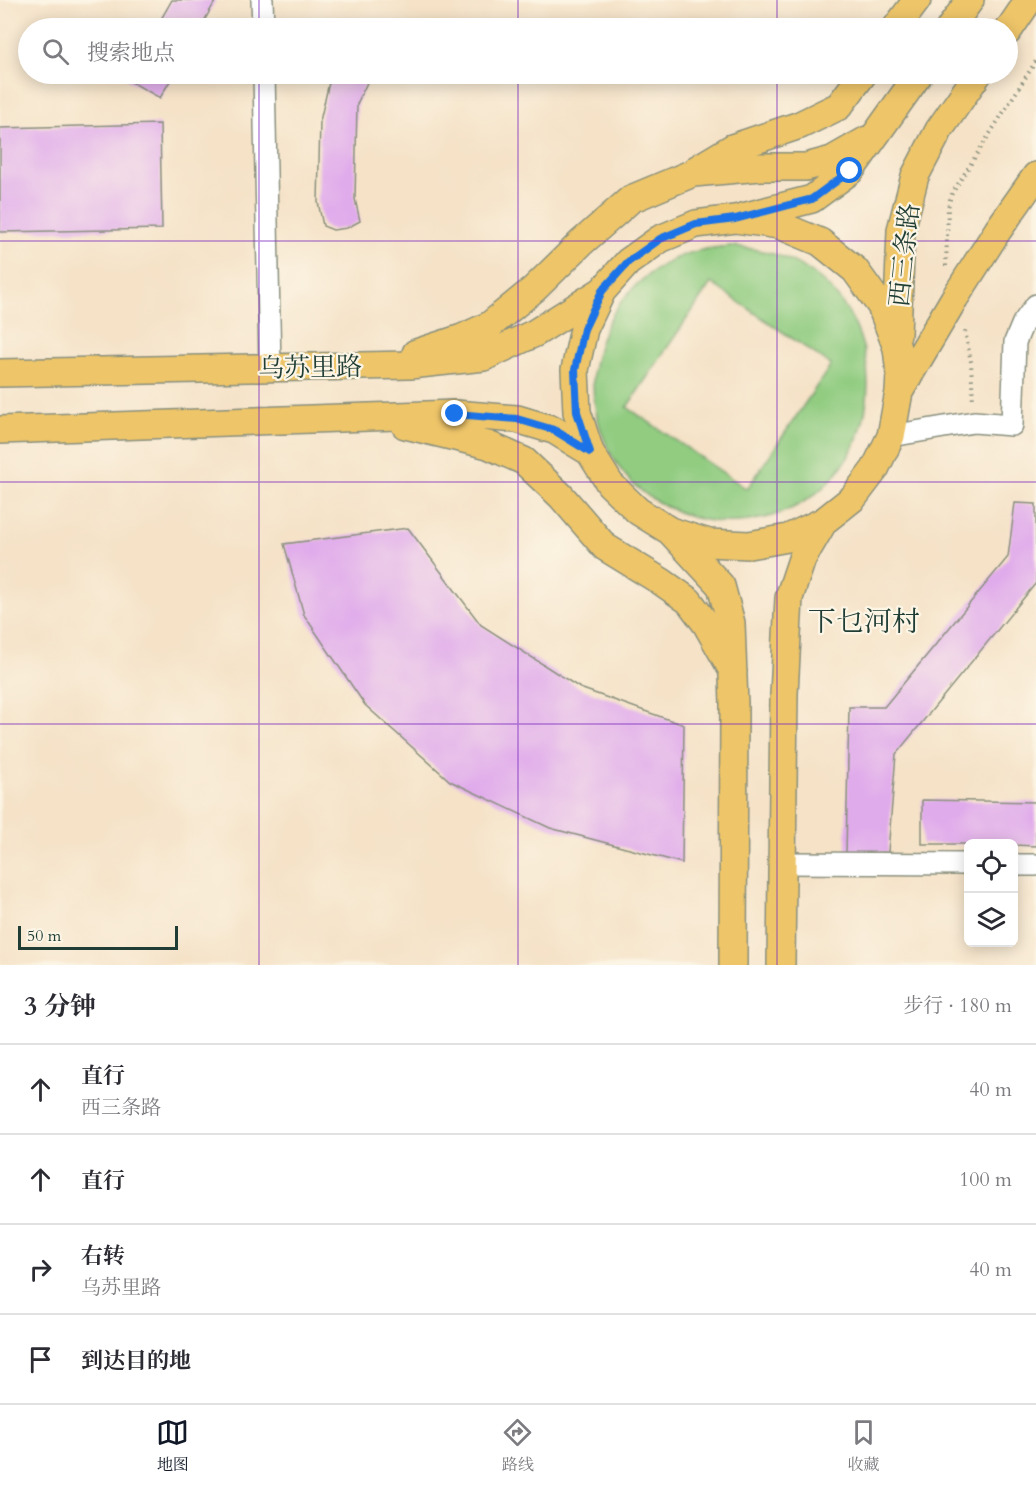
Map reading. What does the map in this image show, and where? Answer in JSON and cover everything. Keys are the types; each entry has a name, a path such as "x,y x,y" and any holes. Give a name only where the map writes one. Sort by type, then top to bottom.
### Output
{"main road":[{"path":"904,18 917,0"},
{"path":"957,18 970,0"},
{"path":"1017,18 1029,0"},
{"path":"683,177 732,148 800,125 839,106 856,84"},
{"path":"735,219 779,225 820,242 855,270 881,306 897,348 900,374 891,436 875,469 853,498 824,521 788,538 749,545 708,543 670,531 638,511 610,484 590,452 577,412 575,370 584,329 602,291 628,262 660,239 696,224 735,219 812,199 850,171 912,84"},
{"name":"西三条路","path":"897,348 901,230 915,176 939,130 971,84"},
{"path":"376,366 462,338 490,325 534,289 580,243 631,199 693,173 760,167 806,167 832,160 878,133"},
{"path":"899,392 954,299 1036,176"},
{"name":"乌苏里路","path":"0,373 410,365 484,357 535,333 602,291"},
{"name":"乌苏里路","path":"0,430 455,414 517,419 554,430 590,452"},
{"path":"372,418 488,444 524,461 561,496 605,547 689,601 707,625 733,671"},
{"path":"781,965 784,694 789,598 802,559 824,521"},
{"path":"670,531 721,586 731,623 734,704 733,965"}],"street":[{"path":"262,0 263,18"},
{"path":"264,84 270,368"},
{"path":"891,436 974,422 1012,425 1015,342 1023,323 1036,304"},
{"path":"782,863 964,864"},
{"path":"1018,865 1036,865"}],"path":[{"path":"946,274 948,208 951,195 1036,61"},
{"path":"965,332 971,362 973,407"}],"green space":[{"path":"731,246 773,254 812,273 841,302 860,336 867,374 865,411 853,447 832,478 802,503 764,518 719,522 692,517 664,506 636,487 624,474 614,459 599,425 595,408 593,372 607,324 615,310 635,286 660,267 681,256 695,251","holes":["711,283 831,365 747,489 627,407"]}],"building":[{"path":"172,0 216,0 206,18 162,18"},
{"path":"135,84 168,84 160,98"},
{"path":"329,84 366,84 357,104 355,199 360,221 347,228 333,230 323,226 318,202 320,121"},
{"path":"160,124 162,229 0,232 0,128"},
{"path":"1015,503 1036,504 1036,583 896,754 888,852 846,854 849,707 884,707 1008,557"},
{"path":"408,528 481,625 580,688 684,725 682,863 550,828 450,781 365,705 304,615 284,544"},
{"path":"922,800 1036,802 1036,846 1018,845 1018,839 964,839 964,844 922,844"}],"district":[{"name":"下乜河村","path":"864,621"}],"route":[{"path":"455,414 517,419 554,430 590,452 577,412 575,370 584,329 602,291 628,262 660,239 696,224 735,219 812,199 850,171"}]}
